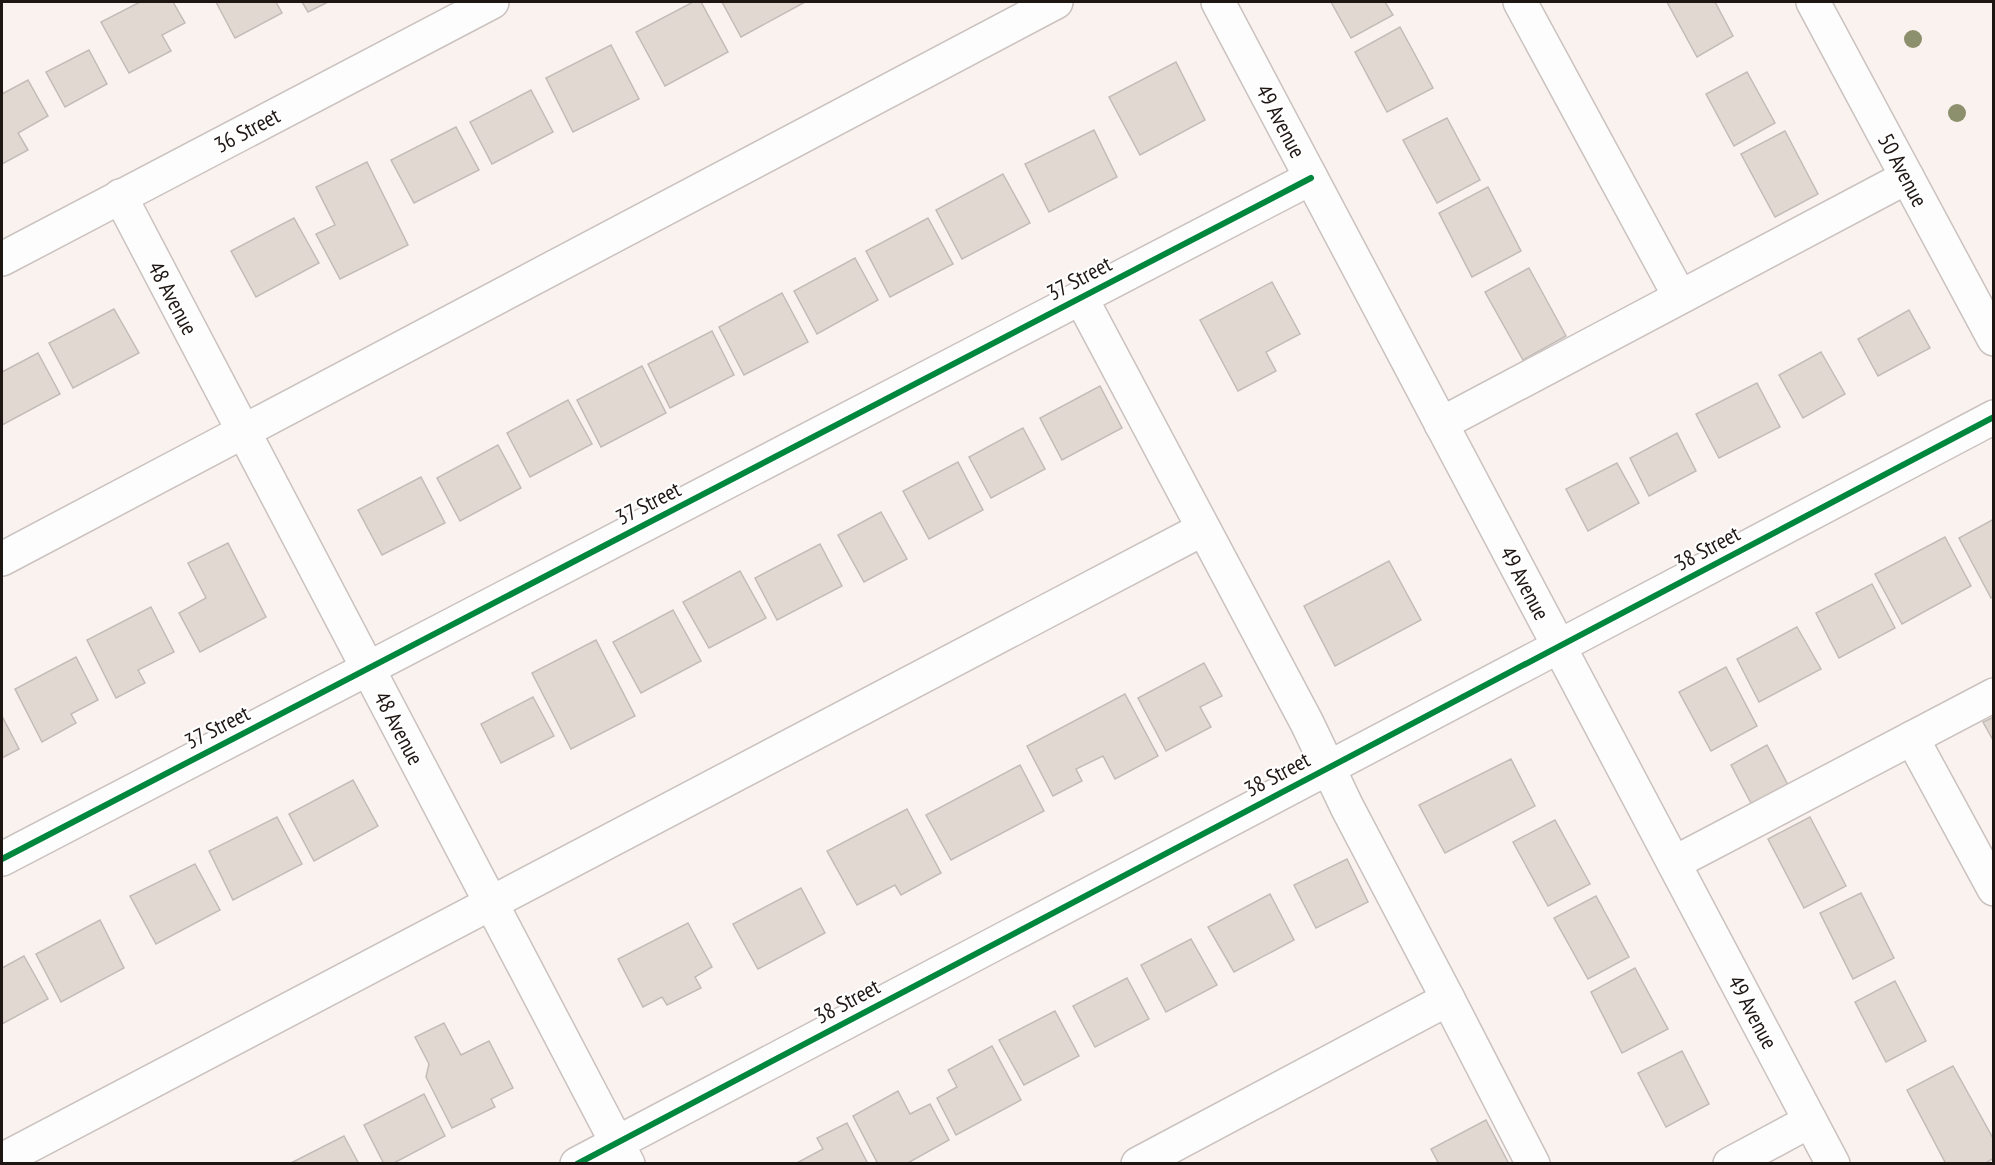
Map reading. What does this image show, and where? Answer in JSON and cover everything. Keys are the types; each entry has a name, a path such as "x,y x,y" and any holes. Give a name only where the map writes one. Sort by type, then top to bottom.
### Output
{"street":[{"name":"36 Street","path":"2,259 492,2"},
{"path":"2,559 1056,2"},
{"name":"49 Avenue","path":"1218,2 1833,1164"},
{"path":"1520,2 1680,297"},
{"name":"50 Avenue","path":"1813,2 1994,339"},
{"path":"1441,424 1907,177"},
{"name":"37 Street","path":"2,859 1311,178"},
{"name":"48 Avenue","path":"120,196 623,1153"},
{"path":"1081,298 1307,723 1533,1164"},
{"name":"38 Street","path":"577,1164 623,1153 1328,767 1994,417"},
{"path":"2,1160 1203,529"},
{"path":"1674,863 1994,695"},
{"path":"1912,738 1994,889"},
{"path":"1138,1164 1448,999"},
{"path":"1730,1164 1810,1121"}],"building":[{"path":"140,2 173,2 185,23 162,35 171,51 129,73 101,22"},
{"path":"216,2 276,2 282,13 235,38"},
{"path":"302,2 328,2 308,12"},
{"path":"693,2 701,2 728,52 665,86 636,32"},
{"path":"722,2 805,2 741,37"},
{"path":"1331,2 1385,2 1393,15 1351,38"},
{"path":"1667,2 1715,2 1733,36 1697,57"},
{"path":"1400,27 1433,88 1387,112 1355,52"},
{"path":"611,45 639,99 573,132 546,78"},
{"path":"89,50 107,84 65,107 46,72"},
{"path":"1176,62 1205,120 1140,155 1109,97"},
{"path":"1747,72 1775,123 1734,146 1706,94"},
{"path":"28,80 48,116 18,133 28,150 2,164 2,94"},
{"path":"531,90 553,132 492,164 470,122"},
{"path":"1447,118 1480,180 1437,203 1403,140"},
{"path":"456,127 479,170 414,203 391,160"},
{"path":"1094,130 1117,177 1049,212 1025,164"},
{"path":"1785,131 1818,194 1775,217 1741,154"},
{"path":"367,162 408,245 340,279 316,234 335,225 316,187"},
{"path":"1003,174 1030,223 962,259 936,210"},
{"path":"1488,187 1521,251 1472,277 1439,213"},
{"path":"294,218 319,263 256,297 231,251"},
{"path":"928,218 953,264 890,297 866,251"},
{"path":"855,258 878,300 817,334 794,291"},
{"path":"1529,268 1566,336 1523,360 1485,292"},
{"path":"1272,282 1300,334 1266,352 1276,371 1238,391 1200,320"},
{"path":"782,293 808,342 744,375 719,327"},
{"path":"114,309 139,353 73,388 49,343"},
{"path":"1909,310 1930,348 1878,376 1858,339"},
{"path":"712,331 734,375 670,408 648,364"},
{"path":"1821,352 1845,394 1803,418 1779,375"},
{"path":"38,353 60,394 2,425 2,372"},
{"path":"642,366 666,413 601,447 577,400"},
{"path":"1757,383 1780,427 1719,458 1696,414"},
{"path":"1100,386 1122,428 1062,460 1040,418"},
{"path":"568,400 592,444 530,477 507,433"},
{"path":"1023,428 1045,469 991,498 969,457"},
{"path":"1677,433 1696,471 1649,496 1630,458"},
{"path":"498,445 521,488 460,521 437,478"},
{"path":"958,462 983,510 929,539 903,491"},
{"path":"1617,463 1639,503 1588,531 1566,489"},
{"path":"421,477 445,523 382,555 358,510"},
{"path":"881,512 907,559 864,582 838,535"},
{"path":"1994,519 1994,596 1991,598 1959,538"},
{"path":"1945,537 1971,586 1902,624 1875,574"},
{"path":"228,543 266,617 200,652 179,613 206,598 188,563"},
{"path":"820,544 842,586 777,620 755,578"},
{"path":"1389,561 1421,620 1335,666 1304,606"},
{"path":"740,571 766,618 709,648 683,602"},
{"path":"1872,584 1895,628 1839,658 1816,613"},
{"path":"151,607 174,652 138,670 145,683 116,698 87,640"},
{"path":"673,610 701,661 641,693 613,642"},
{"path":"1797,627 1821,669 1759,702 1737,659"},
{"path":"596,640 635,716 571,749 532,673"},
{"path":"76,657 98,700 71,714 76,723 42,742 15,689"},
{"path":"1204,663 1222,696 1200,707 1211,727 1166,751 1138,698"},
{"path":"1726,667 1757,726 1711,751 1679,692"},
{"path":"1125,694 1158,756 1115,779 1103,756 1076,769 1082,781 1053,796 1027,746"},
{"path":"533,697 554,736 501,763 481,724"},
{"path":"2,716 19,749 2,758"},
{"path":"1994,717 1994,742 1983,722"},
{"path":"1767,745 1788,785 1752,805 1731,765"},
{"path":"1511,759 1535,806 1445,853 1419,805"},
{"path":"1020,765 1044,811 951,860 926,815"},
{"path":"353,780 378,826 314,861 289,814"},
{"path":"907,809 941,873 901,895 895,885 857,905 827,851"},
{"path":"277,817 302,864 233,900 209,851"},
{"path":"1810,817 1846,886 1804,908 1768,839"},
{"path":"1555,820 1590,884 1548,906 1513,842"},
{"path":"1347,859 1368,902 1316,928 1294,885"},
{"path":"195,864 220,910 156,944 130,896"},
{"path":"801,888 825,933 758,969 733,924"},
{"path":"1861,893 1894,958 1853,979 1820,913"},
{"path":"1270,894 1294,940 1234,972 1208,927"},
{"path":"1596,896 1629,957 1588,979 1554,918"},
{"path":"100,920 124,968 61,1002 36,954"},
{"path":"688,923 712,967 695,977 701,988 667,1005 662,997 643,1007 618,959"},
{"path":"1191,939 1217,985 1166,1012 1141,965"},
{"path":"24,956 48,999 2,1024 2,968"},
{"path":"1635,968 1668,1029 1622,1053 1591,992"},
{"path":"1127,978 1149,1019 1095,1047 1073,1006"},
{"path":"1895,981 1926,1041 1886,1062 1855,1002"},
{"path":"1055,1011 1079,1056 1024,1085 999,1040"},
{"path":"444,1023 461,1055 489,1041 513,1088 491,1099 495,1107 452,1128 426,1077 429,1064 415,1037"},
{"path":"992,1046 1021,1100 956,1135 937,1098 957,1087 948,1070"},
{"path":"1682,1051 1709,1104 1666,1127 1638,1073"},
{"path":"1953,1066 1994,1140 1994,1158 1984,1164 1946,1164 1907,1090"},
{"path":"898,1091 910,1114 930,1104 949,1140 906,1164 878,1164 853,1116"},
{"path":"424,1094 445,1136 392,1164 384,1164 364,1125"},
{"path":"1486,1120 1509,1164 1439,1164 1431,1149"},
{"path":"847,1123 868,1164 795,1164 823,1149 817,1138"},
{"path":"344,1136 359,1164 289,1164"}],"cycle path":[{"path":"2,859 1311,178"},
{"path":"577,1164 1994,417"}]}
